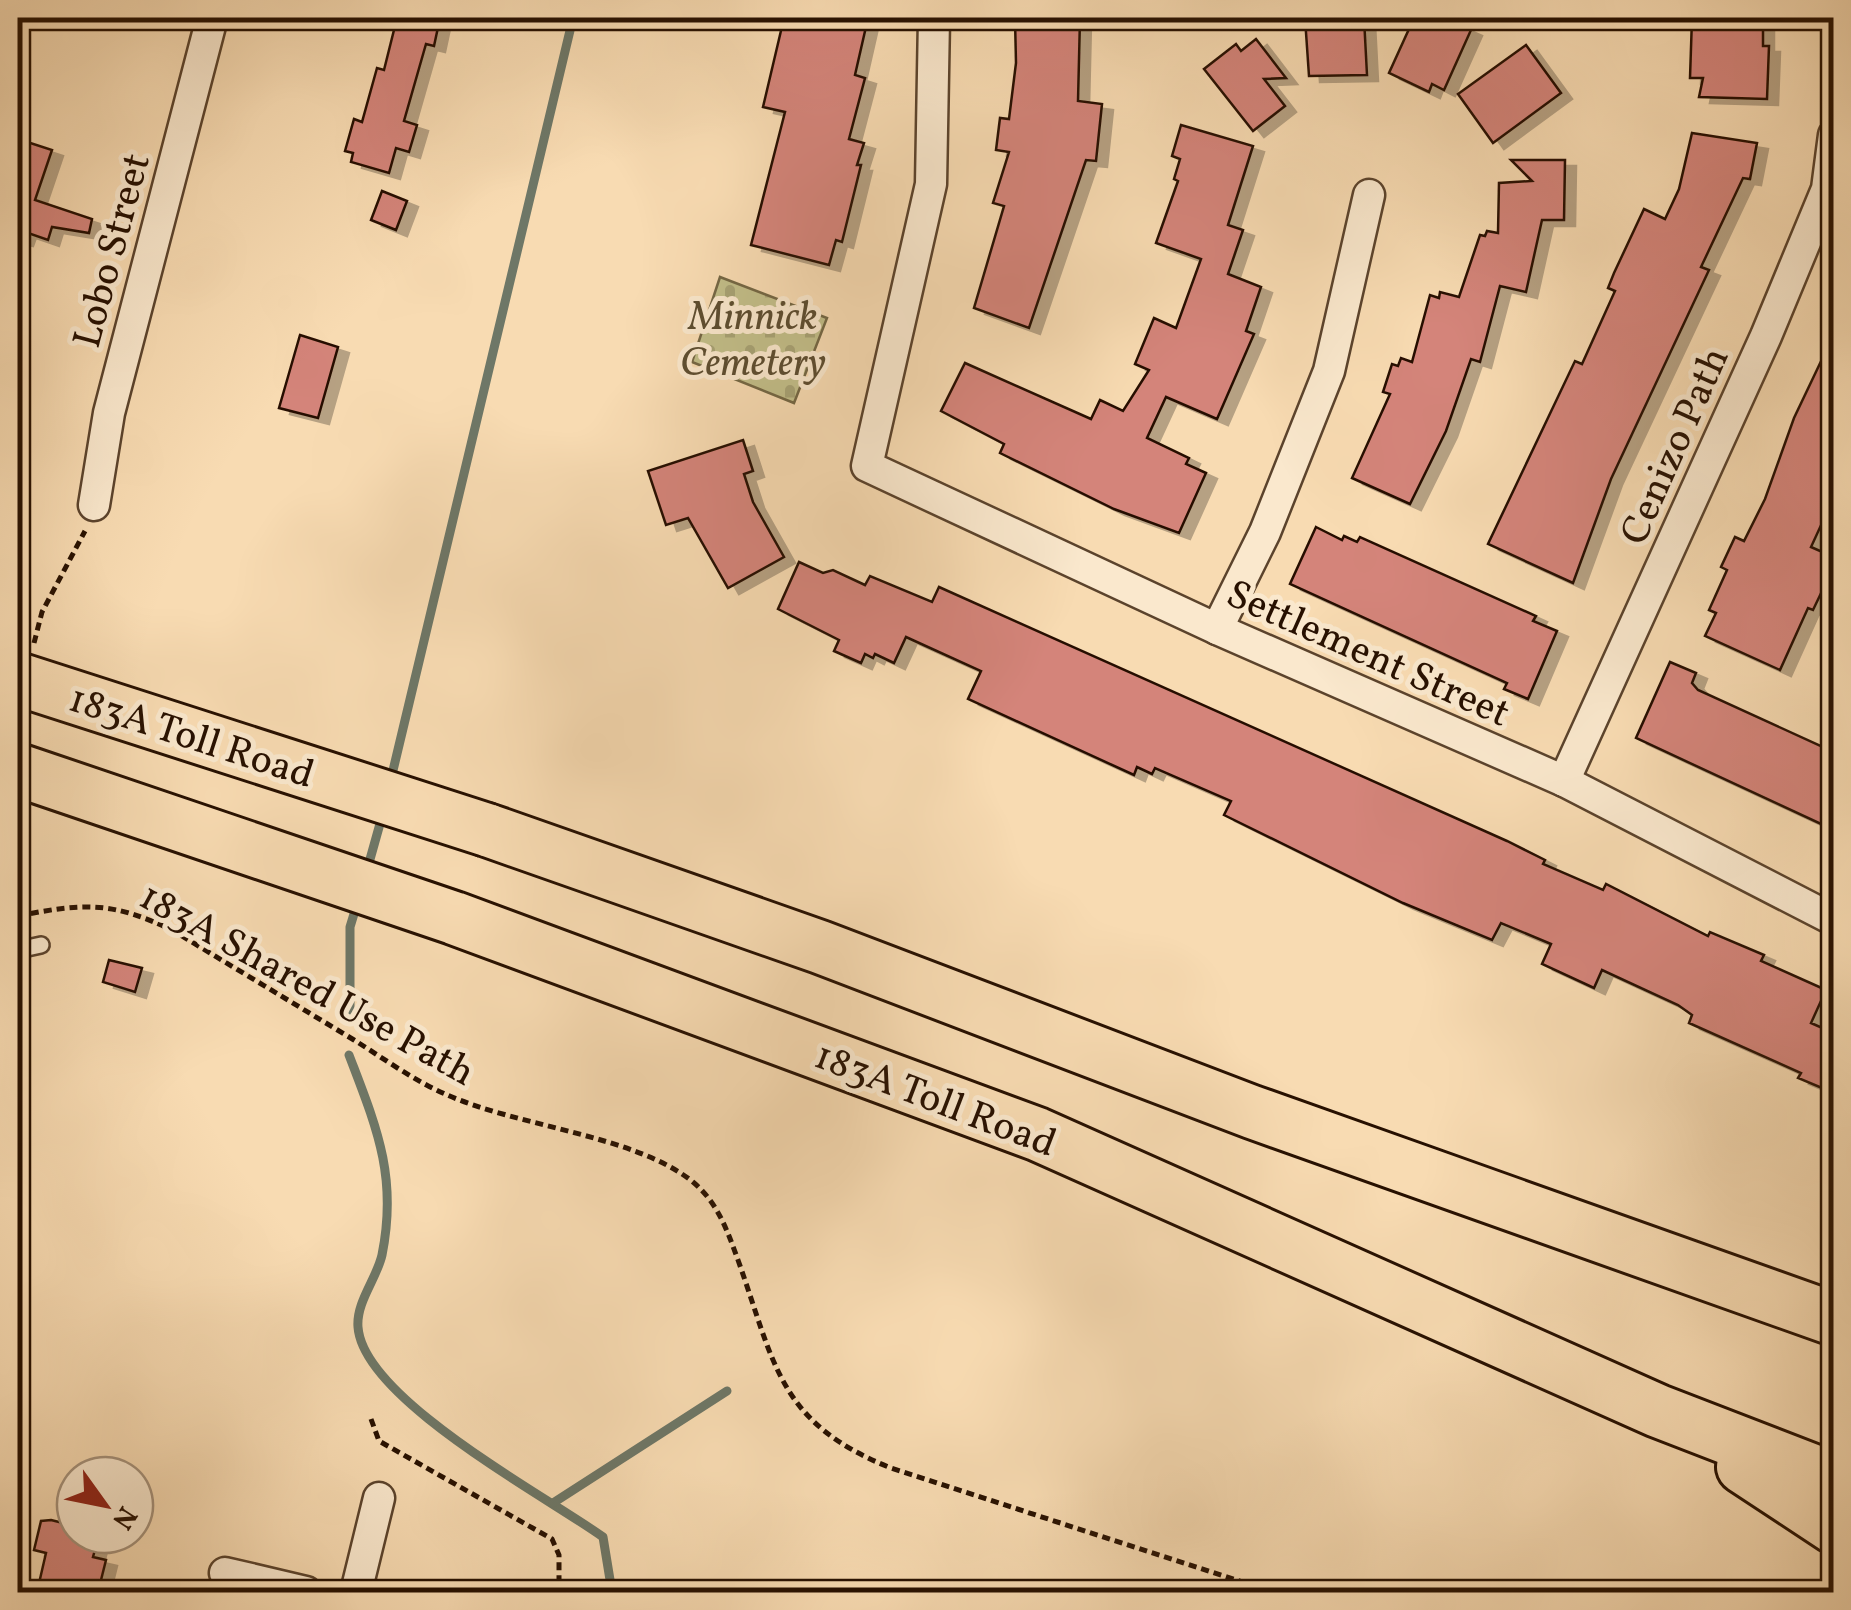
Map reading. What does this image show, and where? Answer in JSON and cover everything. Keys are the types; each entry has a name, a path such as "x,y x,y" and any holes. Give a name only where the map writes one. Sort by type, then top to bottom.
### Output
{"highway":[{"name":"183A Toll Road","path":"18,680 486,830 820,947 1252,1112 1834,1319"},
{"name":"183A Toll Road","path":"18,770 454,918 1037,1134 1658,1411 1834,1479"},
{"path":"1658,1411 1834,1527"}],"street":[{"name":"Lobo Street","path":"94,504 109,413 212,18"},
{"name":"Settlement Street","path":"934,18 931,184 867,466 1217,630 1564,781 1834,920"},
{"name":"Cenizo Path","path":"1564,781 1789,281 1827,190 1834,136"},
{"path":"1217,630 1265,532 1329,371 1369,195"},
{"path":"356,1592 379,1498"},
{"path":"225,1573 306,1592"}],"lane":[{"path":"18,950 41,945"}],"path":[{"path":"38,630 94,504"},
{"name":"183A Shared Use Path","path":"18,916 94,904 132,911 172,930 441,1093 498,1116 636,1152 674,1169 713,1202 726,1226 779,1376 796,1407 823,1434 853,1453 891,1468 1273,1592"},
{"path":"371,1419 380,1441 552,1539 559,1555 560,1592"}],"green space":[{"name":"Minnick Cemetery","path":"720,277 827,318 794,403 692,362"}],"building":[{"path":"397,18 440,18 434,46 426,44 404,121 417,125 409,152 396,148 389,173 351,162 353,153 345,151 354,119 362,122 377,68 384,70"},
{"path":"784,18 868,18 855,75 865,78 849,139 864,143 857,165 861,165 842,242 836,240 829,265 751,245 785,112 763,107"},
{"path":"1080,18 1078,101 1102,104 1096,161 1086,160 1029,328 974,308 1004,206 993,203 1009,152 996,150 1000,118 1009,119 1016,63 1015,19"},
{"path":"1305,18 1364,18 1367,75 1309,76"},
{"path":"1414,18 1444,18 1471,30 1444,90 1432,84 1429,92 1389,73"},
{"path":"1692,18 1763,18 1763,46 1769,46 1767,99 1699,97 1703,78 1690,78"},
{"path":"1256,39 1286,78 1264,79 1285,106 1253,131 1204,69 1236,44 1241,51"},
{"path":"1526,45 1561,93 1493,143 1458,94"},
{"path":"1181,125 1253,146 1228,225 1243,230 1228,274 1261,287 1246,331 1254,334 1217,419 1166,397 1147,438 1189,458 1186,464 1206,473 1179,533 1114,509 1000,453 1004,444 941,411 965,363 1091,419 1100,400 1123,411 1149,370 1135,364 1154,318 1176,328 1201,259 1156,243 1178,181 1174,179 1180,159 1172,156"},
{"path":"1692,133 1757,143 1750,179 1743,178 1701,267 1709,270 1611,479 1573,583 1488,544 1575,361 1582,364 1615,291 1608,288 1614,273 1644,209 1665,219 1679,189"},
{"path":"18,139 52,150 35,200 92,219 89,233 52,227 48,240 25,232 28,223 22,240 18,239"},
{"path":"1511,160 1565,160 1564,220 1542,220 1526,292 1500,286 1480,362 1471,359 1446,431 1410,504 1352,478 1390,394 1383,392 1392,364 1398,366 1401,358 1412,362 1430,295 1439,298 1440,292 1459,297 1480,235 1485,236 1487,231 1498,233 1499,183 1532,181"},
{"path":"382,191 407,201 396,230 371,220"},
{"path":"1834,334 1834,497 1811,547 1834,557 1834,566 1813,610 1808,608 1780,670 1705,636 1716,613 1709,610 1727,570 1721,567 1735,537 1744,541 1765,499 1794,418"},
{"path":"300,335 338,347 318,418 279,408"},
{"path":"743,440 753,471 744,474 753,502 784,557 728,588 688,518 666,525 648,471"},
{"path":"1316,527 1342,540 1344,536 1357,542 1360,537 1536,616 1533,621 1557,631 1528,699 1504,689 1507,683 1290,584"},
{"path":"799,562 823,573 833,570 865,585 870,576 932,602 939,587 1507,841 1545,860 1543,864 1603,890 1606,884 1708,936 1710,932 1764,955 1761,961 1826,990 1811,1023 1834,1033 1834,1093 1798,1078 1801,1073 1689,1023 1692,1015 1678,1005 1602,970 1594,988 1542,964 1551,944 1501,923 1492,940 1403,903 1224,815 1231,801 1155,768 1152,774 1137,767 1134,775 968,699 981,671 906,637 894,663 865,654 861,663 834,651 839,640 778,609"},
{"path":"1670,662 1696,673 1692,683 1698,690 1834,752 1834,830 1636,738"},
{"path":"109,960 142,968 135,992 103,982"},
{"path":"41,1521 55,1521 55,1555 94,1555 106,1560 98,1592 37,1592 46,1553 34,1550"}],"waterway":[{"path":"390,783 573,18"},
{"path":"367,870 383,813"},
{"path":"350,1021 350,927 357,904"},
{"path":"349,1055 376,1129 386,1176 382,1255 358,1318 368,1355 390,1384 461,1444 603,1537 612,1592"},
{"path":"553,1503 727,1391"}]}
